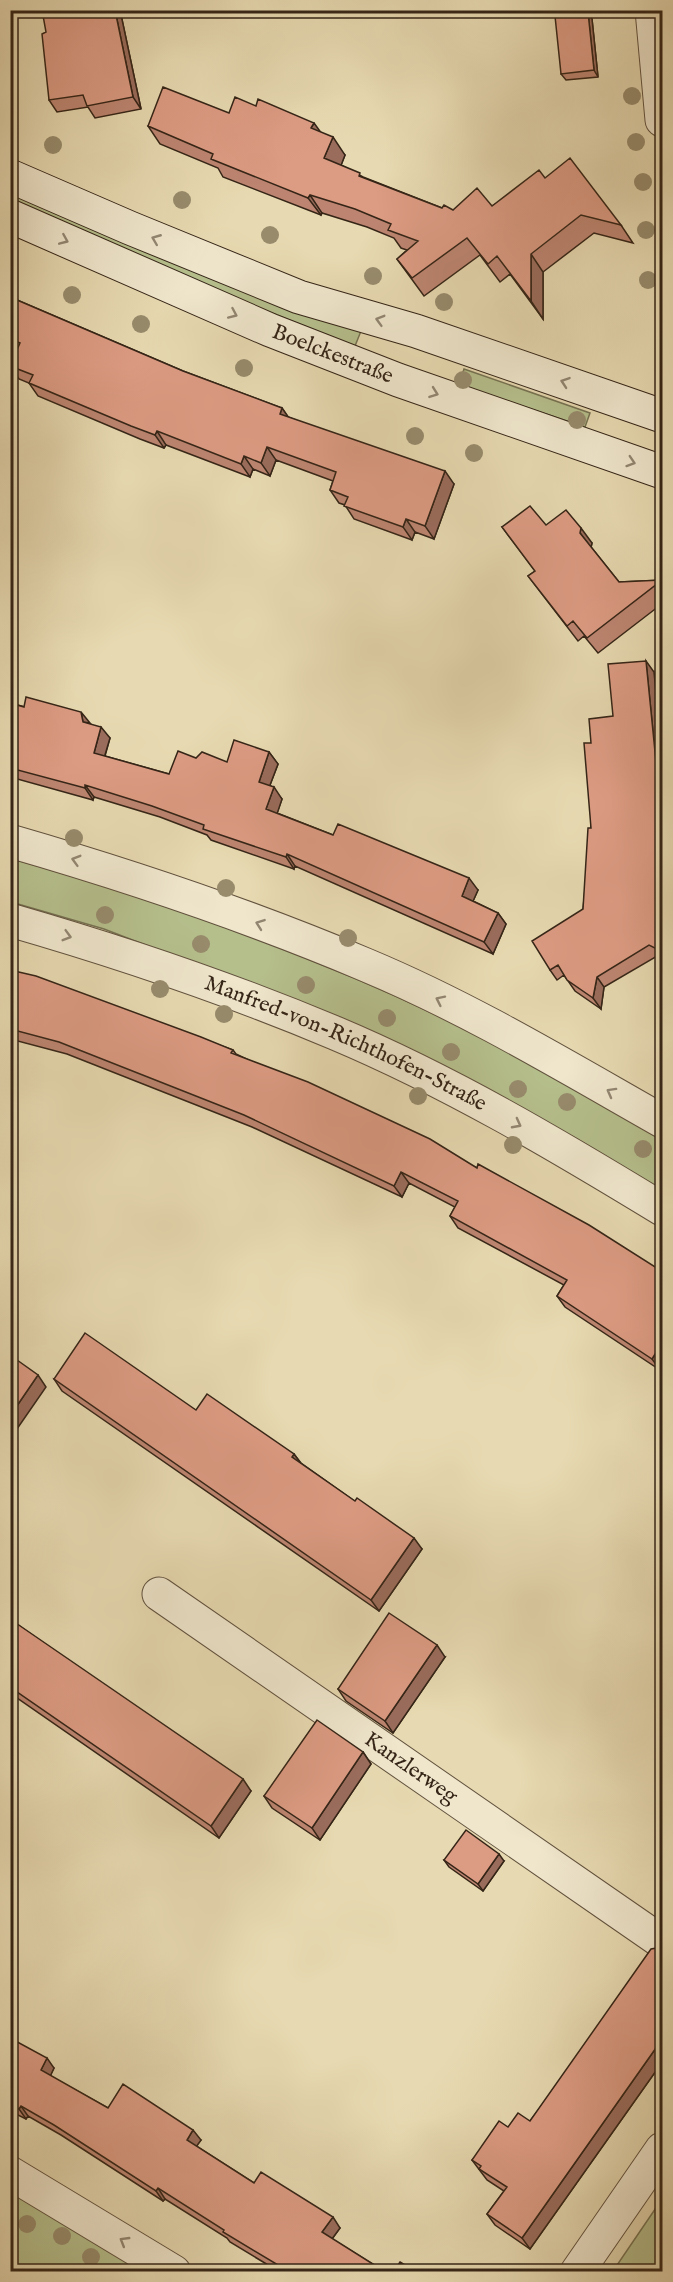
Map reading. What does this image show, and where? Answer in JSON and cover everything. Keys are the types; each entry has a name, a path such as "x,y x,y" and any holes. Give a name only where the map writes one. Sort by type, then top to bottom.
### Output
{"street":[{"path":"652,10 663,120"},
{"name":"Boelckestraße","path":"10,176 299,297 416,331 663,416"},
{"name":"Boelckestraße","path":"10,216 270,330 398,380 663,472"},
{"path":"398,380 416,331"},
{"path":"10,841 121,873 366,965 488,1023 663,1121"},
{"name":"Manfred-von-Richthofen-Straße","path":"10,920 93,944 232,993 337,1034 444,1085 517,1124 569,1152 663,1209"},
{"name":"Kanzlerweg","path":"159,1594 663,1942"},
{"path":"577,2271 663,2149"},
{"path":"10,2174 174,2271"}],"green space":[{"path":"10,189 361,331 355,346 208,288 11,205"},
{"path":"464,369 590,413 585,427 459,385"},
{"path":"10,858 130,895 250,936 367,983 481,1037 550,1074 662,1140 662,1190 577,1139 451,1072 343,1021 104,929 11,902"},
{"path":"11,2188 150,2272 11,2272"},
{"path":"662,2199 662,2271 613,2271"}],"building":[{"path":"42,10 115,10 133,97 87,106 83,95 49,100 42,34 46,32"},
{"path":"588,12 594,70 561,74 555,16"},
{"path":"163,87 229,113 235,97 256,106 258,99 314,123 311,128 333,137 324,158 360,173 359,176 442,208 444,205 453,210 477,188 492,206 539,170 545,178 570,158 621,225 581,215 531,254 531,301 497,256 488,264 467,238 412,278 397,259 418,241 388,230 391,224 355,209 310,195 308,198 211,159 213,154 148,126"},
{"path":"10,297 183,371 282,408 280,414 445,471 425,526 406,519 403,527 344,506 348,497 330,490 336,472 267,447 261,463 244,456 241,464 157,431 155,435 131,426 29,383 33,375 10,366 20,343 10,339"},
{"path":"530,506 546,525 566,510 581,528 580,533 619,582 662,580 587,638 573,621 567,626 528,576 535,571 502,527"},
{"path":"646,661 661,812 659,812 657,891 663,903 656,908 663,918 663,952 649,945 597,977 593,998 567,980 558,965 550,970 532,941 583,909 588,828 591,828 584,743 591,743 589,719 613,716 608,664"},
{"path":"26,697 81,712 83,722 101,727 94,753 169,774 178,751 196,758 202,752 227,762 234,740 269,752 259,782 274,787 266,809 333,835 338,824 469,878 462,896 498,913 484,942 287,854 286,857 203,829 204,825 85,785 85,788 10,768 10,703 24,707"},
{"path":"10,970 36,976 201,1037 233,1050 231,1053 308,1082 430,1139 477,1168 478,1164 589,1225 663,1272 663,1355 657,1351 652,1359 557,1296 567,1280 450,1216 458,1201 401,1172 394,1186 244,1115 59,1042 10,1029"},
{"path":"85,1333 196,1410 207,1394 294,1454 292,1457 355,1501 357,1498 414,1538 371,1600 54,1379"},
{"path":"10,1355 38,1375 10,1416"},
{"path":"389,1613 437,1645 385,1721 338,1689"},
{"path":"10,1619 243,1779 211,1826 10,1687"},
{"path":"317,1720 363,1752 312,1828 264,1796"},
{"path":"466,1830 499,1854 478,1884 444,1860"},
{"path":"663,1947 663,2038 522,2238 487,2214 507,2187 479,2169 481,2166 472,2160 499,2121 508,2127 518,2113 530,2121 651,1949"},
{"path":"10,2038 47,2058 41,2070 108,2108 123,2084 193,2130 187,2140 254,2183 261,2172 333,2217 322,2232 384,2271 288,2271 223,2232 224,2230 158,2188 156,2191 54,2125 21,2106 19,2109 10,2104"},
{"path":"400,2262 415,2271 394,2271"}]}
